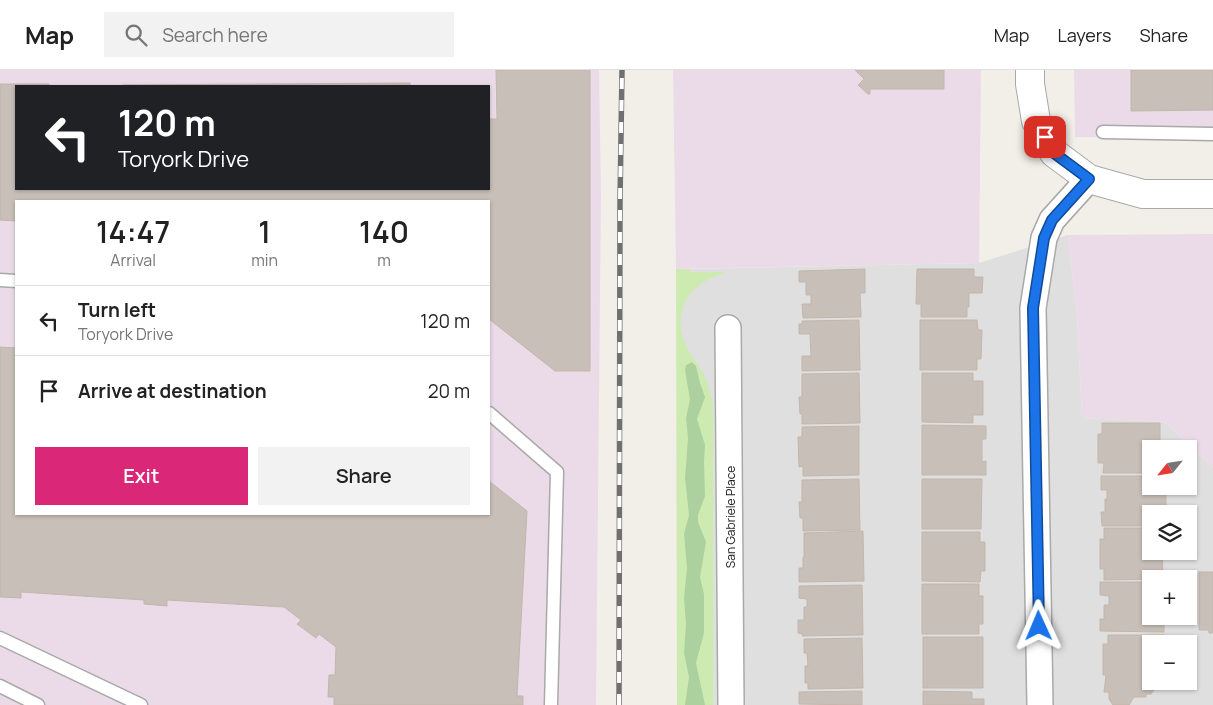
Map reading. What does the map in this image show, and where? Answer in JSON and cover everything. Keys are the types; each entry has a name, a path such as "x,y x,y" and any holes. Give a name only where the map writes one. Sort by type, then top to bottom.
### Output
{"street":[{"path":"1030,70 1030,84 1036,121 1054,153 1089,179 1143,194 1213,194"},
{"path":"1040,705 1033,308 1044,238 1052,220 1089,179"},
{"name":"San Gabriele Place","path":"728,328 731,705"}],"lane":[{"path":"1103,132 1213,134"},
{"path":"0,280 15,281"},
{"path":"490,414 557,472 551,705"},
{"path":"0,638 141,705"},
{"path":"0,686 38,705"}],"shaded area":[{"path":"0,70 599,70 601,193 596,705 0,705"},
{"path":"673,70 981,70 979,263 676,269"},
{"path":"1074,70 1213,70 1213,137 1075,137"},
{"path":"1213,234 1213,468 1198,454 1198,440 1184,440 1165,422 1082,418 1077,316 1068,235"},
{"path":"1068,235 1077,316 1082,418 1165,422 1184,440 1142,440 1142,495 1198,495 1198,454 1213,468 1213,705 682,705 679,304 684,278 691,269 979,263"}],"green space":[{"path":"676,269 691,269 690,272 723,272 723,274 703,283 688,297 683,306 681,316 683,338 706,378 713,405 713,705 677,705"},
{"path":"692,362 696,366 705,397 697,419 705,445 705,496 698,515 698,522 706,542 700,577 704,594 704,633 696,663 705,705 685,705 689,677 684,653 686,624 684,598 687,568 684,534 689,515 685,478 688,438 686,418 690,400 685,370 686,365"}],"building":[{"path":"496,70 590,70 590,371 555,371 490,320 490,200 15,200 15,221 0,220 0,84 49,84 15,85 15,190 490,190 490,119 497,119"},
{"path":"855,70 944,70 944,89 870,89 870,94 868,94 858,85 864,79"},
{"path":"1131,70 1213,70 1213,110 1131,111"},
{"path":"410,83 410,85 122,85"},
{"path":"865,269 865,293 860,293 861,317 803,318 802,304 811,304 811,295 806,295 806,282 799,282 799,271"},
{"path":"917,269 974,269 974,277 983,277 982,293 969,293 967,317 921,317 921,304 916,304"},
{"path":"859,320 860,370 802,371 802,356 811,356 810,334 799,334 799,324 802,324 802,321"},
{"path":"920,320 977,320 978,330 982,330 981,359 977,359 977,370 920,370"},
{"path":"0,347 15,348 15,515 490,515 490,482 527,511 517,696 523,696 523,705 334,705 334,697 328,697 329,675 335,675 336,647 319,634 316,638 297,624 301,620 284,607 167,600 167,606 144,604 144,600 21,592 21,598 0,597"},
{"path":"859,373 860,423 802,424 799,397 802,397 802,374"},
{"path":"922,373 973,373 973,381 983,381 983,415 973,415 973,423 922,422"},
{"path":"1102,423 1160,423 1160,440 1142,440 1142,473 1103,473 1104,463 1098,463 1098,434 1102,434"},
{"path":"922,425 986,426 986,439 982,439 982,462 986,461 986,475 922,475"},
{"path":"859,426 859,475 803,476 803,466 799,467 798,437 802,437 802,427"},
{"path":"1101,476 1142,476 1142,495 1166,495 1166,505 1142,505 1142,526 1102,526 1101,512 1105,512 1107,490 1101,490"},
{"path":"859,479 860,530 803,531 803,518 800,518 799,502 802,502 802,480"},
{"path":"922,479 982,479 981,529 922,529"},
{"path":"1104,528 1142,528 1142,560 1162,560 1163,570 1142,570 1142,579 1104,580 1104,569 1100,569 1100,539 1104,539"},
{"path":"863,531 864,581 799,582 799,568 803,568 804,533"},
{"path":"922,532 980,532 980,542 985,542 985,571 981,571 980,582 922,581"},
{"path":"1199,572 1213,572 1213,633 1209,633 1209,630 1199,630"},
{"path":"1100,582 1142,582 1142,625 1164,625 1164,632 1100,631 1100,619 1104,619 1104,605 1109,605 1109,596 1100,595"},
{"path":"922,584 979,584 979,596 983,596 983,624 979,624 979,634 922,634"},
{"path":"862,585 863,635 802,636 803,634 798,633 798,620 804,620 804,607 807,607 807,599 799,598 799,586"},
{"path":"1108,635 1142,635 1142,690 1154,690 1151,694 1146,694 1146,697 1134,697 1129,705 1113,705 1109,699 1109,692 1104,692 1106,675 1103,675 1103,644 1108,644"},
{"path":"923,637 983,637 983,688 923,688"},
{"path":"862,638 863,688 808,689 808,683 805,683 805,666 808,666 807,653 804,653 804,639"},
{"path":"862,691 862,705 799,704 799,692"},
{"path":"923,691 972,692 972,699 984,699 984,705 923,705"}],"railway":[{"path":"619,705 622,70"}],"route":[{"path":"1039,626 1033,308 1044,238 1052,220 1089,179 1054,153 1045,137"}]}
